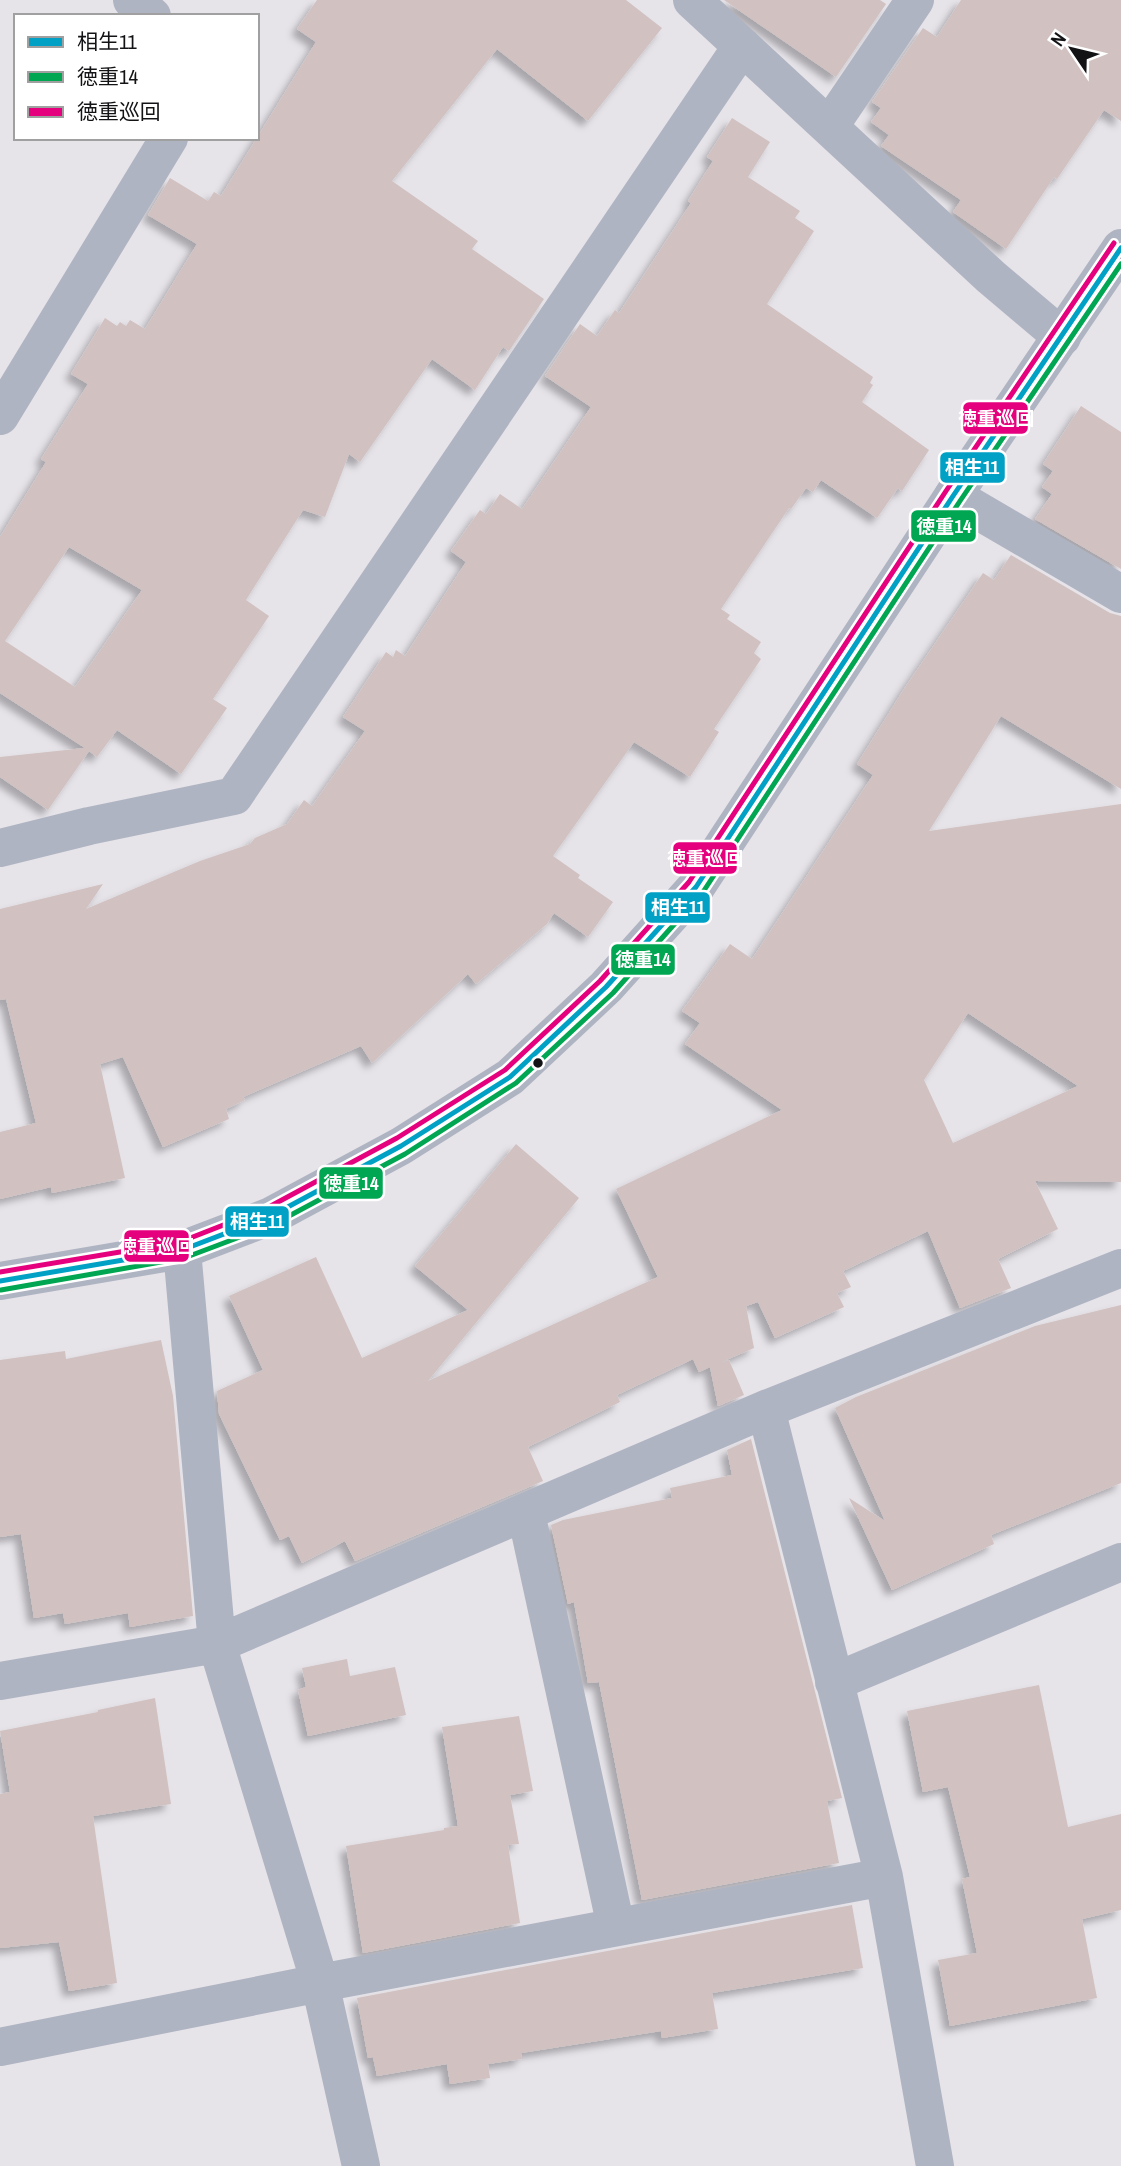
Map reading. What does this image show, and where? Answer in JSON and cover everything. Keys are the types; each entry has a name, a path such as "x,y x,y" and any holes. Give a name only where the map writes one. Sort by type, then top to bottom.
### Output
{"street":[{"path":"132,0 150,14"},
{"path":"692,0 990,277 1062,337"},
{"path":"829,127 915,0"},
{"path":"0,848 234,796 742,46"},
{"path":"0,416 168,140"},
{"path":"0,1281 182,1250 271,1216 401,1146 510,1077 606,987 696,887 953,496 1121,248"},
{"path":"953,496 1121,594"},
{"path":"182,1250 217,1644 320,1983 361,2166"},
{"path":"0,1681 217,1644 766,1409 1121,1268"},
{"path":"766,1409 884,1877 935,2166"},
{"path":"526,1513 615,1927"},
{"path":"834,1682 1121,1562"},
{"path":"0,2047 320,1983 884,1877"}],"building":[{"path":"317,0 626,0 662,28 588,121 497,49 392,181 478,241 472,249 544,299 509,351 503,347 475,390 432,359 360,462 349,454 325,517 303,510 246,600 269,616 213,699 227,708 181,774 117,730 97,757 89,751 48,810 0,777 0,757 85,748 0,693 0,537 46,462 41,459 88,384 71,374 105,318 117,326 120,322 126,326 130,320 145,329 197,244 148,215 170,178 208,201 214,192 221,196 256,140 259,140 259,134 316,42 297,29","holes":["69,547 142,590 75,687 5,641"]},
{"path":"724,0 880,0 886,4 836,77"},
{"path":"961,0 1121,0 1121,121 1104,110 1057,179 1054,177 1006,249 953,212 961,200 881,146 889,135 871,122 881,108 872,102 923,28 937,37"},
{"path":"732,118 770,142 748,177 800,211 795,218 814,231 767,304 873,377 870,383 873,385 862,402 929,450 902,491 898,488 877,518 821,480 813,492 806,488 791,509 789,508 721,609 730,615 727,619 761,642 754,653 761,659 714,729 719,732 690,777 634,742 553,856 580,875 578,878 613,902 588,937 554,913 547,924 476,984 468,974 372,1063 361,1046 243,1097 245,1100 226,1109 229,1119 163,1147 123,1057 100,1064 125,1178 52,1193 51,1187 0,1199 0,1132 36,1123 6,999 0,1000 0,909 103,884 86,909 200,861 250,844 255,838 287,824 304,800 312,806 365,731 343,717 386,652 393,657 396,650 405,656 466,562 451,551 480,510 486,514 500,494 522,509 591,407 545,376 580,324 597,336 615,310 619,313 691,203 688,201 713,161 707,157"},
{"path":"1081,406 1121,432 1121,569 1035,519 1052,494 1042,487 1053,471 1043,464"},
{"path":"1011,555 1110,613 1121,616 1121,789 1001,716 929,831 1121,804 1121,1182 1035,1181 1058,1229 998,1259 1011,1288 960,1308 928,1231 843,1271 851,1287 837,1293 844,1307 775,1338 758,1302 746,1306 754,1348 719,1363 729,1360 744,1395 718,1406 710,1367 699,1372 693,1359 617,1395 620,1402 528,1447 543,1481 355,1561 345,1541 302,1563 289,1536 280,1540 219,1414 217,1391 263,1370 229,1296 316,1257 362,1358 468,1310 415,1266 516,1144 579,1198 428,1381 658,1277 616,1189 782,1110 685,1044 700,1023 682,1011 730,944 752,959 873,775 857,764 904,689 983,573 994,580","holes":["968,1013 1078,1086 953,1143 924,1080"]},
{"path":"1121,1305 1121,1483 991,1535 994,1544 892,1590 849,1498 885,1521 835,1408 856,1397 1035,1326"},
{"path":"161,1340 173,1396 193,1616 130,1627 128,1613 65,1624 63,1613 34,1618 21,1534 0,1537 0,1360 65,1351 66,1359"},
{"path":"751,1439 842,1798 827,1801 839,1863 642,1900 599,1682 588,1683 574,1602 568,1604 551,1525 563,1520 672,1498 670,1488 732,1475 727,1450"},
{"path":"347,1659 350,1676 395,1667 406,1715 308,1736 298,1690 306,1687 302,1668"},
{"path":"1039,1685 1068,1827 1121,1814 1121,1910 1082,1919 1097,1998 950,2026 938,1960 977,1953 962,1879 970,1877 948,1787 923,1792 907,1711"},
{"path":"155,1698 171,1804 93,1816 117,1983 69,1991 59,1942 0,1948 0,1794 10,1792 0,1731"},
{"path":"519,1716 533,1791 510,1795 519,1844 508,1845 520,1923 363,1953 346,1846 458,1826 442,1727"},
{"path":"852,1905 863,1968 712,1993 718,2029 662,2038 661,2031 521,2053 522,2059 488,2064 490,2078 450,2084 447,2064 377,2076 373,2057 368,2058 357,1998"}],"transit line":[{"name":"徳重巡回","path":"0,1272 180,1242 267,1208 397,1138 505,1070 600,981 689,882 946,491 1114,243"},
{"name":"相生11","path":"0,1281 182,1250 271,1216 401,1146 510,1077 606,987 696,887 953,496 1121,248"},
{"name":"徳重14","path":"1,1290 184,1258 274,1224 405,1154 516,1083 613,993 703,892 960,501 1121,264"}]}
